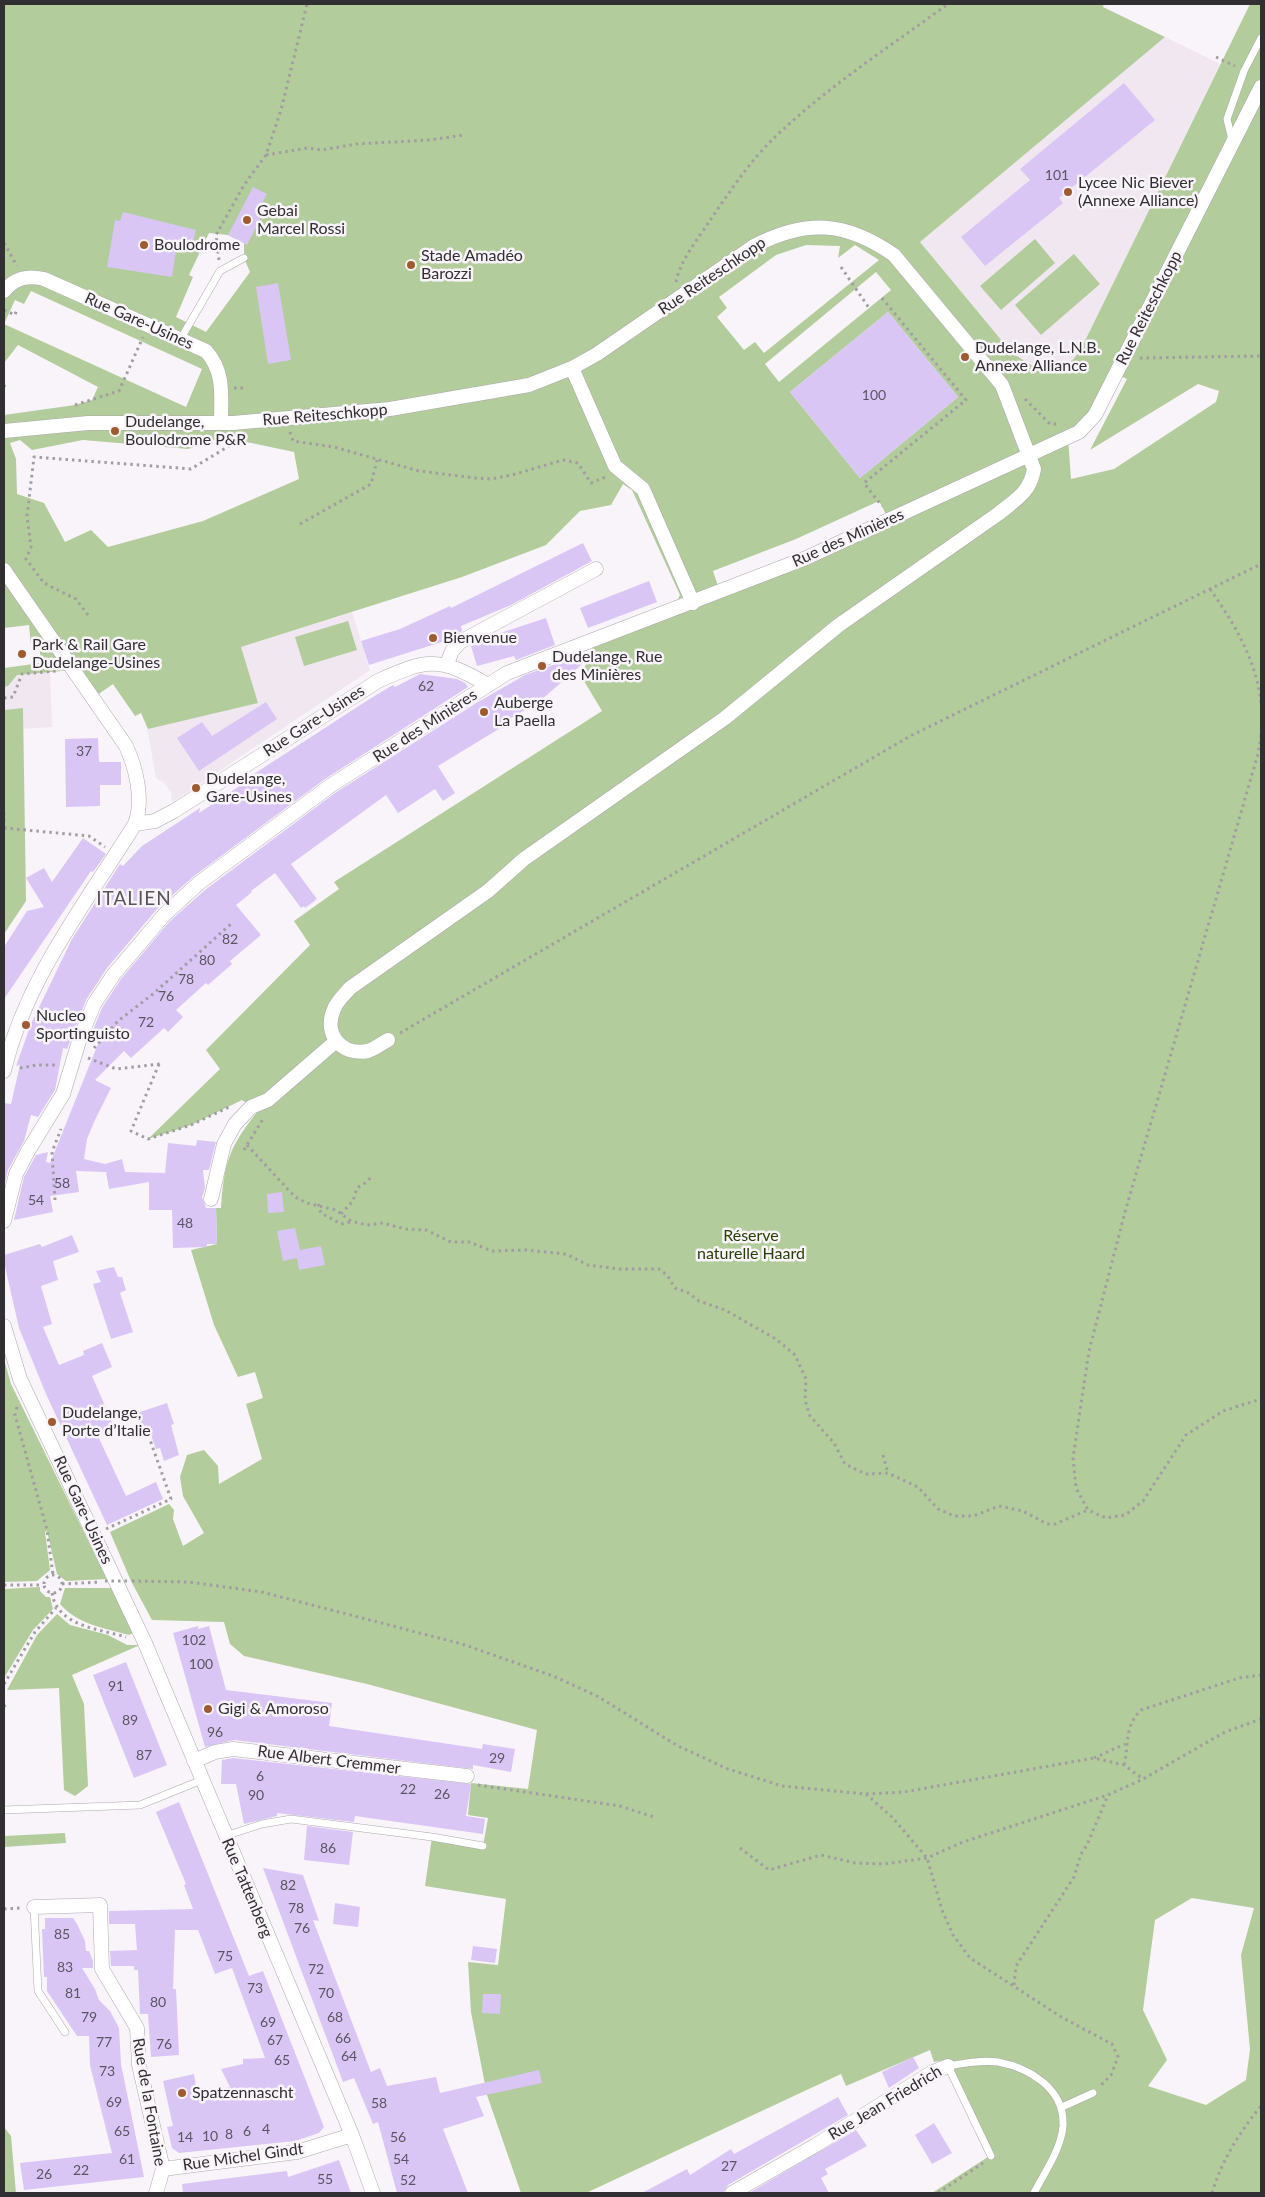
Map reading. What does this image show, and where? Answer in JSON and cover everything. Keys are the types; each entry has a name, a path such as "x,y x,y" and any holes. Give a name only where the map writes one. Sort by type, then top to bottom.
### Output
{"street":[{"name":"Rue Reiteschkopp","path":"4,431 88,423 238,423 286,420 390,409 529,385 572,368 597,354 754,246 776,234 800,228 825,227 850,231 874,241 894,255 1002,386 1029,455 1079,432 1094,415 1261,87"},
{"path":"4,291 13,282 23,278"},
{"name":"Rue Gare-Usines","path":"23,278 44,279 206,352 216,362 221,375 221,423"},
{"path":"572,368 615,466 643,489 693,603"},
{"name":"Rue des Minières","path":"4,1221 16,1174 63,1094 71,1065 94,1004 114,974 164,915 198,883 330,786 488,685 526,664 693,603 806,558 1029,455"},
{"path":"388,1040 370,1050 351,1052 335,1042 329,1025 334,1007 350,988 488,891 532,853 725,718 839,626 998,514 1031,484 1034,469 1029,455"},
{"path":"4,570 126,746 132,761 138,802 135,824 50,955 20,1016 5,1067"},
{"path":"447,664 452,651 460,642 596,570"},
{"name":"Rue Gare-Usines","path":"135,824 155,821 170,814 378,681 422,665 447,664 488,685"},
{"path":"211,1199 224,1144 236,1124 251,1106 268,1100 335,1042"},
{"name":"Rue Gare-Usines","path":"4,1326 20,1379 118,1582"},
{"name":"Rue Tattenberg","path":"118,1582 146,1643 224,1836 352,2135 373,2193"},
{"name":"Rue Albert Cremmer","path":"194,1761 215,1752 233,1749 467,1776"},
{"name":"Rue de la Fontaine","path":"34,1907 100,1904 102,1969 137,2028 139,2065 163,2169 154,2193"},
{"name":"Rue Jean Friedrich","path":"732,2193 816,2145 931,2073 948,2066"},
{"name":"Rue Michel Gindt","path":"163,2169 297,2152 352,2135"}],"lane":[{"path":"1232,143 1227,119 1244,71 1261,38"},
{"path":"180,340 220,271 244,258"},
{"path":"4,1810 140,1805 202,1780"},
{"path":"224,1836 262,1824 291,1819 483,1846"},
{"path":"34,1907 38,1991 65,2032"},
{"name":"Rue Jean Friedrich","path":"948,2066 969,2062 996,2062 1019,2067 1038,2077 1052,2090 1062,2107"},
{"path":"948,2066 991,2156"},
{"path":"1034,2193 1058,2146 1063,2127 1062,2107 1093,2093"}],"path":[{"path":"220,271 216,235 244,185 266,155 281,110 307,4"},
{"path":"681,297 675,285 677,274 730,190 773,139 826,95 948,4"},
{"path":"1216,57 1222,60"},
{"path":"266,155 307,148 322,150 356,144 429,140 464,135"},
{"path":"4,243 23,278"},
{"path":"841,267 869,308"},
{"path":"882,298 966,400 864,483 880,501 889,521"},
{"path":"4,310 15,315 17,308"},
{"path":"76,405 119,391 148,325"},
{"path":"1157,359 1261,356"},
{"path":"1022,396 1050,424 1065,424"},
{"path":"286,420 293,441 334,447 419,471 491,479 562,460 578,463 592,483 602,480 615,466"},
{"path":"88,615 76,599 44,583 26,559 32,547 27,516 34,457 191,468 239,440 238,423"},
{"path":"300,524 372,484 378,460"},
{"path":"388,1040 912,734 1261,564"},
{"path":"1210,589 1231,619 1252,664 1261,704"},
{"path":"4,698 13,697 22,674 73,670"},
{"path":"1261,735 1258,754 1125,1212 1089,1352 1073,1458 1076,1488 1088,1510 1106,1518 1125,1515 1143,1501 1186,1435 1223,1411 1261,1399"},
{"path":"4,812 4,829 89,836 116,854"},
{"path":"232,923 153,994 118,1021 85,1057 116,1069 160,1064 131,1131 148,1139 191,1125 242,1100 251,1106"},
{"path":"5,1067 71,1065"},
{"path":"55,1200 52,1152 63,1125"},
{"path":"244,1150 248,1145 296,1196 307,1202 336,1210 351,1221 367,1225 384,1223 404,1229 426,1230 451,1242 469,1242 492,1251 526,1250 566,1254 588,1265 619,1269 659,1269 667,1275 675,1288 687,1292 699,1301 725,1310 776,1339 795,1355 806,1379 805,1400 810,1416 834,1443 845,1464 866,1474 888,1473 918,1487 938,1509 954,1516 973,1516 999,1506 1023,1511 1047,1524 1055,1524 1088,1510"},
{"path":"341,1214 353,1201 357,1188 367,1182 372,1176"},
{"path":"318,1204 321,1213 341,1224 351,1221"},
{"path":"20,1379 16,1415 47,1530 53,1575"},
{"path":"94,1535 171,1499 150,1437"},
{"path":"883,1455 888,1473"},
{"path":"53,1575 58,1577 62,1584 60,1590 52,1593 45,1590 44,1584 47,1577 53,1575"},
{"path":"62,1584 189,1582 262,1592 462,1644 553,1676 597,1696 678,1746 728,1769 782,1786 866,1794 904,1792 1094,1758 1125,1744"},
{"path":"4,1586 44,1584"},
{"path":"52,1593 56,1608 74,1621 146,1643"},
{"path":"4,1684 34,1632 56,1608"},
{"path":"1124,1766 1127,1755 1125,1744 1133,1718 1141,1710 1239,1678 1261,1675"},
{"path":"4,1705 6,1709"},
{"path":"740,1848 769,1870 820,1855 855,1863 884,1864 927,1858 963,1842 1108,1795 1143,1779 1225,1732 1261,1719"},
{"path":"1094,1758 1124,1766 1143,1779"},
{"path":"467,1776 466,1784 620,1806 654,1817"},
{"path":"866,1794 893,1818 927,1858 942,1910 953,1935 970,1958 1063,2018 1112,2044 1118,2057 1111,2074 1093,2093"},
{"path":"1014,1985 1016,1966 1074,1877 1081,1854 1087,1845 1108,1795"},
{"path":"4,1909 16,1908"},
{"path":"1212,2193 1219,2169 1242,2130 1261,2106"},
{"path":"938,2193 973,2171 991,2156"}],"shaded area":[{"name":"Lycee Nic Biever (Annexe Alliance)","path":"1165,37 1220,64 1080,351 1066,368 1041,371 1012,353 920,242"},
{"path":"352,612 370,670 173,802 171,799 172,794 164,783 156,778 146,722 141,713 135,716 110,680 241,647"},
{"path":"50,672 52,727 22,729 22,708 4,710 4,687 8,686 17,675"}],"green space":[{"name":"Réserve naturelle Haard","path":"4,4 1104,4 1103,7 1165,37 920,242 1012,353 1041,371 1066,368 1080,351 1250,4 1261,4 1261,2193 932,2193 991,2155 948,2066 944,2060 934,2062 930,2050 846,2086 841,2074 586,2193 521,2193 487,2095 471,2012 468,1962 498,1965 506,1899 425,1886 432,1837 483,1846 488,1818 468,1815 471,1783 528,1789 537,1730 367,1684 244,1656 230,1644 224,1622 152,1620 131,1581 110,1532 169,1504 174,1510 173,1519 183,1546 204,1533 183,1496 180,1477 187,1455 204,1450 218,1466 219,1484 262,1459 246,1404 263,1398 255,1372 238,1377 214,1325 191,1250 217,1244 216,1208 221,1208 226,1167 240,1135 258,1111 242,1100 191,1125 148,1139 220,1069 206,1050 310,945 294,921 339,889 334,882 602,711 581,676 590,654 587,642 672,611 680,595 632,490 623,484 611,505 580,511 546,545 462,577 241,647 258,703 148,729 141,713 135,716 113,684 93,698 73,670 17,675 8,686 4,687 4,668 41,663 39,644 31,645 29,625 4,628 4,415 75,405 92,400 98,387 18,345 4,363","holes":["209,233 228,235 244,243 244,258 250,272 206,332 176,317 193,277 189,275","806,245 840,246 838,258 855,245 879,260 764,353 755,342 744,350 717,317 727,308 719,297 776,255","876,272 891,290 779,382 765,364","31,291 202,369 186,407 4,324 15,300 24,304","888,312 958,397 860,478 790,392","1116,374 1127,379 1090,450 1198,384 1219,391 1216,402 1114,469 1071,479 1068,438 1079,432","223,437 294,452 299,479 203,521 108,547 91,530 65,542 44,503 17,494 16,459 10,443 20,440 32,450 83,440 188,449","879,501 889,520 720,592 713,571 796,539","1192,1898 1254,1908 1241,1955 1250,2049 1246,2080 1206,2105 1148,2086 1167,2060 1143,2010 1155,1920"]},
{"path":"1035,239 1055,263 1001,310 980,286"},
{"path":"1074,254 1100,284 1041,335 1015,305"},
{"path":"348,621 357,650 304,666 295,637"},
{"path":"23,708 26,901 4,934 4,710"},
{"path":"4,1359 11,1384 107,1579 66,1581 57,1574 47,1531 45,1532 50,1570 37,1581 4,1582"},
{"path":"40,1587 40,1591 46,1597 50,1597 53,1609 33,1630 4,1678 4,1589"},
{"path":"65,1588 111,1588 133,1633 129,1635 101,1627 74,1616 60,1604"},
{"path":"57,1614 70,1625 108,1635 127,1645 140,1645 72,1675 84,1704 88,1786 75,1796 64,1790 59,1688 7,1690 37,1635"},
{"path":"65,1833 66,1843 4,1847 4,1836"},
{"path":"4,2127 11,2136 16,2193 4,2193"}],"building":[{"path":"1124,83 1155,120 1059,198 1063,203 985,266 961,237 1030,180 1020,169"},
{"name":"Gebai Marcel Rossi","path":"253,187 267,194 262,203 267,205 247,245 228,235"},
{"name":"Boulodrome","path":"123,212 196,230 192,246 177,244 172,277 107,267 115,220 120,221"},
{"path":"278,283 291,360 268,364 256,287"},
{"path":"888,312 958,397 860,478 790,392"},
{"path":"583,543 592,561 511,605 461,626 462,631 451,639 369,665 361,641 400,629 450,606 451,608"},
{"path":"649,581 657,602 588,628 580,608"},
{"path":"546,618 555,645 516,660 514,656 477,666 471,646 485,638"},
{"path":"595,653 540,701 501,724 502,727 438,766 455,793 443,801 435,789 398,813 386,795 291,864 317,899 305,908 304,906 301,908 275,873 251,891 236,905 261,935 230,961 232,964 208,985 206,983 176,1010 183,1017 168,1032 164,1028 131,1058 124,1051 95,1080 111,1088 87,1139 84,1159 105,1164 122,1159 125,1172 165,1173 168,1143 196,1146 197,1140 216,1142 209,1170 203,1170 205,1188 202,1197 206,1208 216,1208 217,1244 207,1244 207,1247 173,1248 172,1210 149,1210 149,1182 109,1189 106,1172 76,1171 79,1192 50,1196 53,1212 14,1220 24,1177 36,1155 48,1152 46,1162 50,1163 55,1151 100,1039 91,1035 102,1008 121,979 170,921 205,890 335,793 478,702 525,675 561,662 561,664"},
{"path":"420,674 457,679 468,687 325,779 194,876 157,909 107,968 86,1000 67,1049 63,1048 55,1090 38,1117 31,1115 24,1141 8,1170 4,1187 4,1103 11,1104 20,1065 16,1066 31,1024 72,939 120,864 123,866 142,846 200,808 199,813 241,785 240,783 368,700 393,685 395,687"},
{"path":"266,702 277,719 199,771 177,738 202,722 212,736"},
{"path":"98,738 99,762 121,762 121,785 100,785 100,806 66,807 65,739"},
{"path":"83,838 106,854 93,872 91,871 4,999 4,947 27,911 44,907 26,878 44,868 52,882"},
{"path":"282,1192 284,1212 268,1213 267,1194"},
{"path":"295,1228 300,1250 321,1246 325,1265 299,1270 297,1258 283,1261 277,1231"},
{"path":"72,1235 79,1252 53,1261 58,1280 41,1286 52,1324 43,1327 59,1365 84,1355 83,1351 102,1343 112,1367 92,1376 113,1424 96,1432 126,1496 156,1482 163,1499 107,1525 46,1394 19,1328 4,1262 4,1255 40,1244 42,1247"},
{"path":"114,1267 118,1277 122,1277 126,1290 120,1293 133,1332 111,1339 93,1284 101,1282 96,1271"},
{"path":"167,1403 174,1424 171,1425 179,1455 164,1461 160,1448 156,1449 150,1432 144,1434 137,1413"},
{"path":"198,1626 198,1629 209,1626 226,1690 332,1703 329,1726 482,1749 483,1744 515,1749 511,1772 473,1765 473,1769 234,1740 205,1747 173,1633"},
{"path":"126,1662 167,1765 134,1778 93,1675"},
{"path":"233,1758 471,1784 466,1816 485,1819 483,1834 355,1816 354,1822 277,1813 277,1816 244,1824 236,1784 221,1784 222,1760"},
{"path":"179,1802 249,1976 263,1971 324,2127 319,2133 295,2141 179,2153 172,2148 167,2127 173,2126 163,2081 194,2074 197,2092 230,2087 221,2069 243,2064 243,2059 265,2058 232,1968 215,1974 198,1930 175,1930 173,1989 176,1989 179,2055 151,2057 148,2014 140,2014 138,1970 134,1970 134,1966 111,1966 110,1951 137,1950 135,1924 109,1924 109,1911 193,1909 184,1885 186,1884 156,1812"},
{"path":"307,1826 353,1832 349,1865 304,1860"},
{"path":"263,1868 303,1875 319,1921 313,1920 371,2072 380,2068 387,2086 436,2077 440,2093 539,2070 542,2083 476,2097 484,2116 443,2129 468,2193 397,2193 378,2122 373,2124 354,2078 343,2082"},
{"path":"335,1903 360,1907 358,1927 333,1924"},
{"path":"45,1918 73,1918 85,1941 86,1951 89,1951 93,1961 93,1968 82,1968 95,1989 99,2000 110,2011 119,2028 121,2064 144,2177 24,2190 20,2163 112,2153 90,2065 89,2036 77,2036 47,1991 47,1977 44,1977 42,1929 45,1929"},
{"path":"473,1946 497,1949 495,1963 471,1960"},
{"path":"483,1994 501,1994 500,2014 482,2013"},
{"path":"913,2057 919,2068 889,2088 882,2072"},
{"path":"838,2097 848,2115 728,2185 723,2193 642,2193 687,2169 690,2175 731,2149 734,2154"},
{"path":"934,2123 952,2153 932,2164 915,2135"},
{"path":"856,2130 867,2146 825,2169 828,2174 821,2178 829,2193 749,2193"},
{"path":"339,2160 351,2193 183,2193 182,2184 287,2171 288,2177"}],"place":[{"name":"Lycee Nic Biever (Annexe Alliance)","path":"1068,192"},
{"name":"Gebai Marcel Rossi","path":"247,220"},
{"name":"Boulodrome","path":"144,245"},
{"name":"Stade Amadéo Barozzi","path":"411,265"},
{"name":"Dudelange, L.N.B. Annexe Alliance","path":"965,357"},
{"name":"Dudelange, Boulodrome P&R","path":"115,431"},
{"name":"Bienvenue","path":"433,638"},
{"name":"Park & Rail Gare Dudelange-Usines","path":"22,654"},
{"name":"Dudelange, Rue des Minières","path":"542,666"},
{"name":"Auberge La Paella","path":"484,712"},
{"name":"Dudelange, Gare-Usines","path":"196,788"},
{"name":"Nucleo Sportinguisto","path":"26,1025"},
{"name":"Dudelange, Porte d’Italie","path":"52,1422"},
{"name":"Gigi & Amoroso","path":"208,1709"},
{"name":"Spatzennascht","path":"182,2093"}],"district":[{"name":"ITALIEN","path":"134,899"}]}
